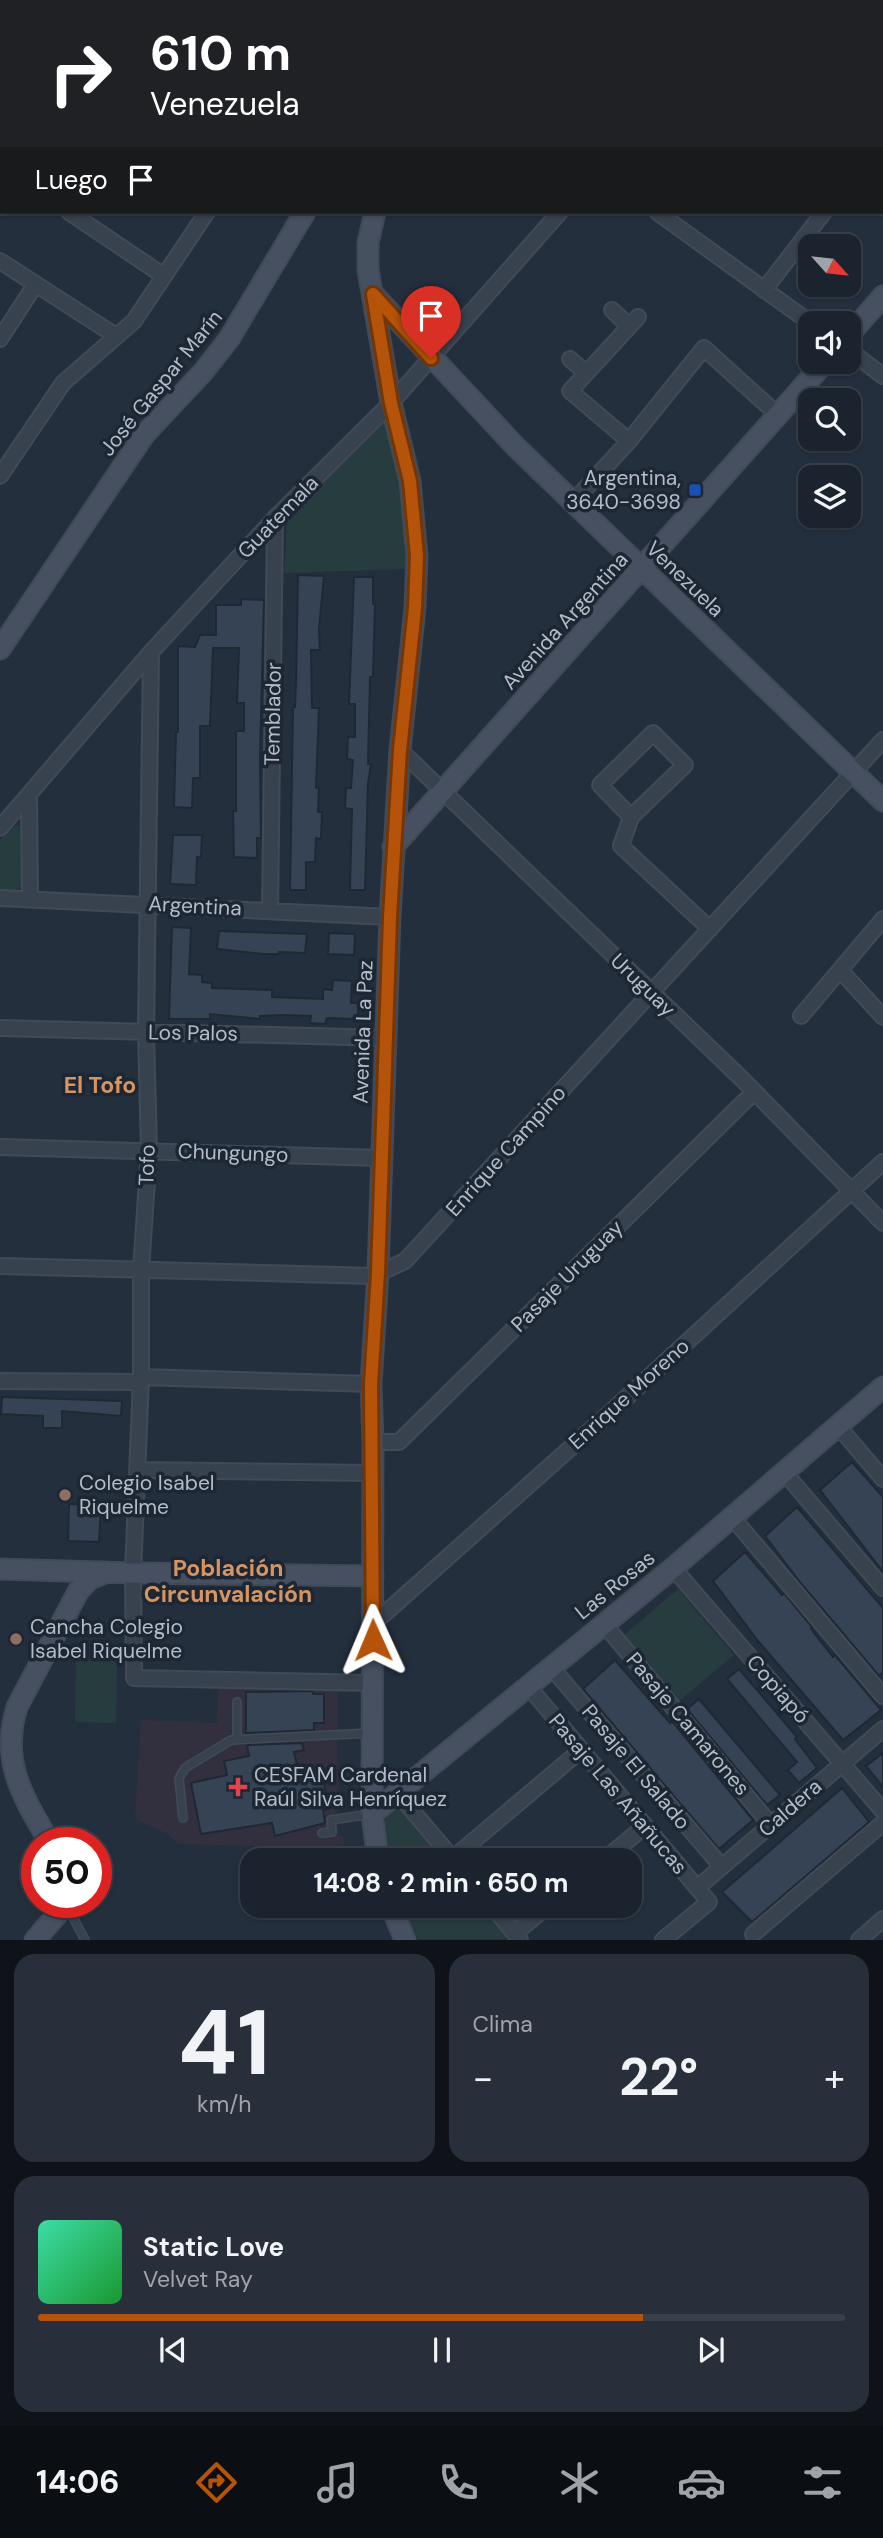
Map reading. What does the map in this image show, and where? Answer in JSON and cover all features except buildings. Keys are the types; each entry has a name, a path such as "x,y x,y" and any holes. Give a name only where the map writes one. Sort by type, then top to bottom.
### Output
{"street":[{"path":"72,214 164,276"},
{"path":"0,476 62,383 134,321 201,214"},
{"name":"José Gaspar Marín","path":"0,649 138,443 203,372 229,339 303,214"},
{"name":"Avenida La Paz","path":"374,214 367,257 391,403 410,481 417,556 415,608 393,847 378,1273 371,1384 374,1683 372,1814 376,1848"},
{"name":"Guatemala","path":"0,828 151,652 275,518 391,403 558,214"},
{"path":"660,214 798,314"},
{"path":"764,290 822,214"},
{"path":"0,261 116,336"},
{"path":"0,339 35,285"},
{"name":"Venezuela","path":"373,294 515,446 883,801"},
{"path":"861,321 883,296"},
{"path":"612,310 633,321 570,391 629,441"},
{"path":"573,502 629,441 704,348 778,415"},
{"path":"570,359 586,373"},
{"path":"861,360 883,376"},
{"name":"Avenida Argentina","path":"393,847 814,374"},
{"name":"Temblador","path":"270,910 275,518"},
{"name":"Tofo","path":"151,652 146,1032 149,1151 141,1270 138,1470 133,1573 134,1678 374,1683"},
{"path":"631,817 600,785 653,733 685,765 631,817 621,846 710,929"},
{"name":"Enrique Campino","path":"0,1266 373,1276 405,1261 883,740"},
{"name":"Uruguay","path":"400,750 754,1092 883,1223"},
{"path":"29,795 30,898"},
{"name":"Argentina","path":"0,898 390,917"},
{"path":"801,1016 883,919"},
{"path":"840,970 883,1017"},
{"name":"Los Palos","path":"0,1028 386,1038"},
{"name":"Pasaje Uruguay","path":"373,1442 399,1442 754,1092"},
{"name":"Chungungo","path":"0,1147 381,1157"},
{"name":"Enrique Moreno","path":"373,1623 614,1409 883,1162"},
{"path":"0,1381 140,1380 371,1384"},
{"name":"Las Rosas","path":"372,1814 673,1568 883,1387"},
{"path":"838,1426 883,1479"},
{"path":"138,1470 373,1473"},
{"path":"784,1472 883,1588"},
{"path":"732,1517 883,1696"},
{"name":"Copiapó","path":"673,1568 883,1811"},
{"path":"0,1569 373,1576"},
{"path":"41,1827 12,1773 8,1750 10,1728 17,1707 79,1590 90,1578 108,1571"},
{"name":"Pasaje Camarones","path":"604,1624 771,1825"},
{"name":"Pasaje El Salado","path":"551,1667 722,1867"},
{"name":"Pasaje Las Añañucas","path":"528,1686 709,1902 663,1940"},
{"name":"Caldera","path":"697,1888 883,1728"},
{"path":"466,1848 581,1750"},
{"path":"397,1793 444,1848"},
{"path":"753,1934 883,1823"},
{"path":"618,1848 645,1826"},
{"path":"35,1940 55,1918"},
{"path":"396,1918 405,1940"},
{"path":"502,1918 517,1936 536,1918"},
{"path":"859,1940 883,1919"}],"lane":[{"path":"237,1702 237,1740"},
{"path":"183,1818 179,1778 186,1768 231,1740 373,1733"},
{"path":"322,1833 332,1832 331,1820 372,1814"},
{"path":"74,1918 85,1940"}],"shaded area":[{"name":"CESFAM Cardenal Raúl Silva Henríquez","path":"338,1688 337,1765 341,1810 337,1810 338,1836 343,1836 344,1848 178,1844 168,1834 135,1819 141,1720 217,1723 218,1689"}],"green space":[{"path":"387,414 409,511 407,569 284,573 287,520"},
{"path":"19,825 22,832 22,886 16,890 0,890 0,840 11,827"},
{"path":"678,1589 734,1655 678,1702 623,1636"},
{"path":"76,1659 117,1660 116,1723 75,1722"},
{"path":"397,1807 432,1848 385,1848 379,1824"},
{"path":"408,1918 492,1918 510,1939 418,1939"}],"place":[{"name":"Argentina, 3640-3698","path":"695,490"},
{"name":"Colegio Isabel Riquelme","path":"65,1495"},
{"name":"Cancha Colegio Isabel Riquelme","path":"16,1639"},
{"name":"CESFAM Cardenal Raúl Silva Henríquez","path":"238,1787"}],"district":[{"name":"El Tofo","path":"100,1085"},
{"name":"Población Circunvalación","path":"228,1581"}],"route":[{"path":"373,1640 371,1384 378,1273 390,917 400,750 417,582 416,530 410,481 391,403 373,294 431,358"}]}
